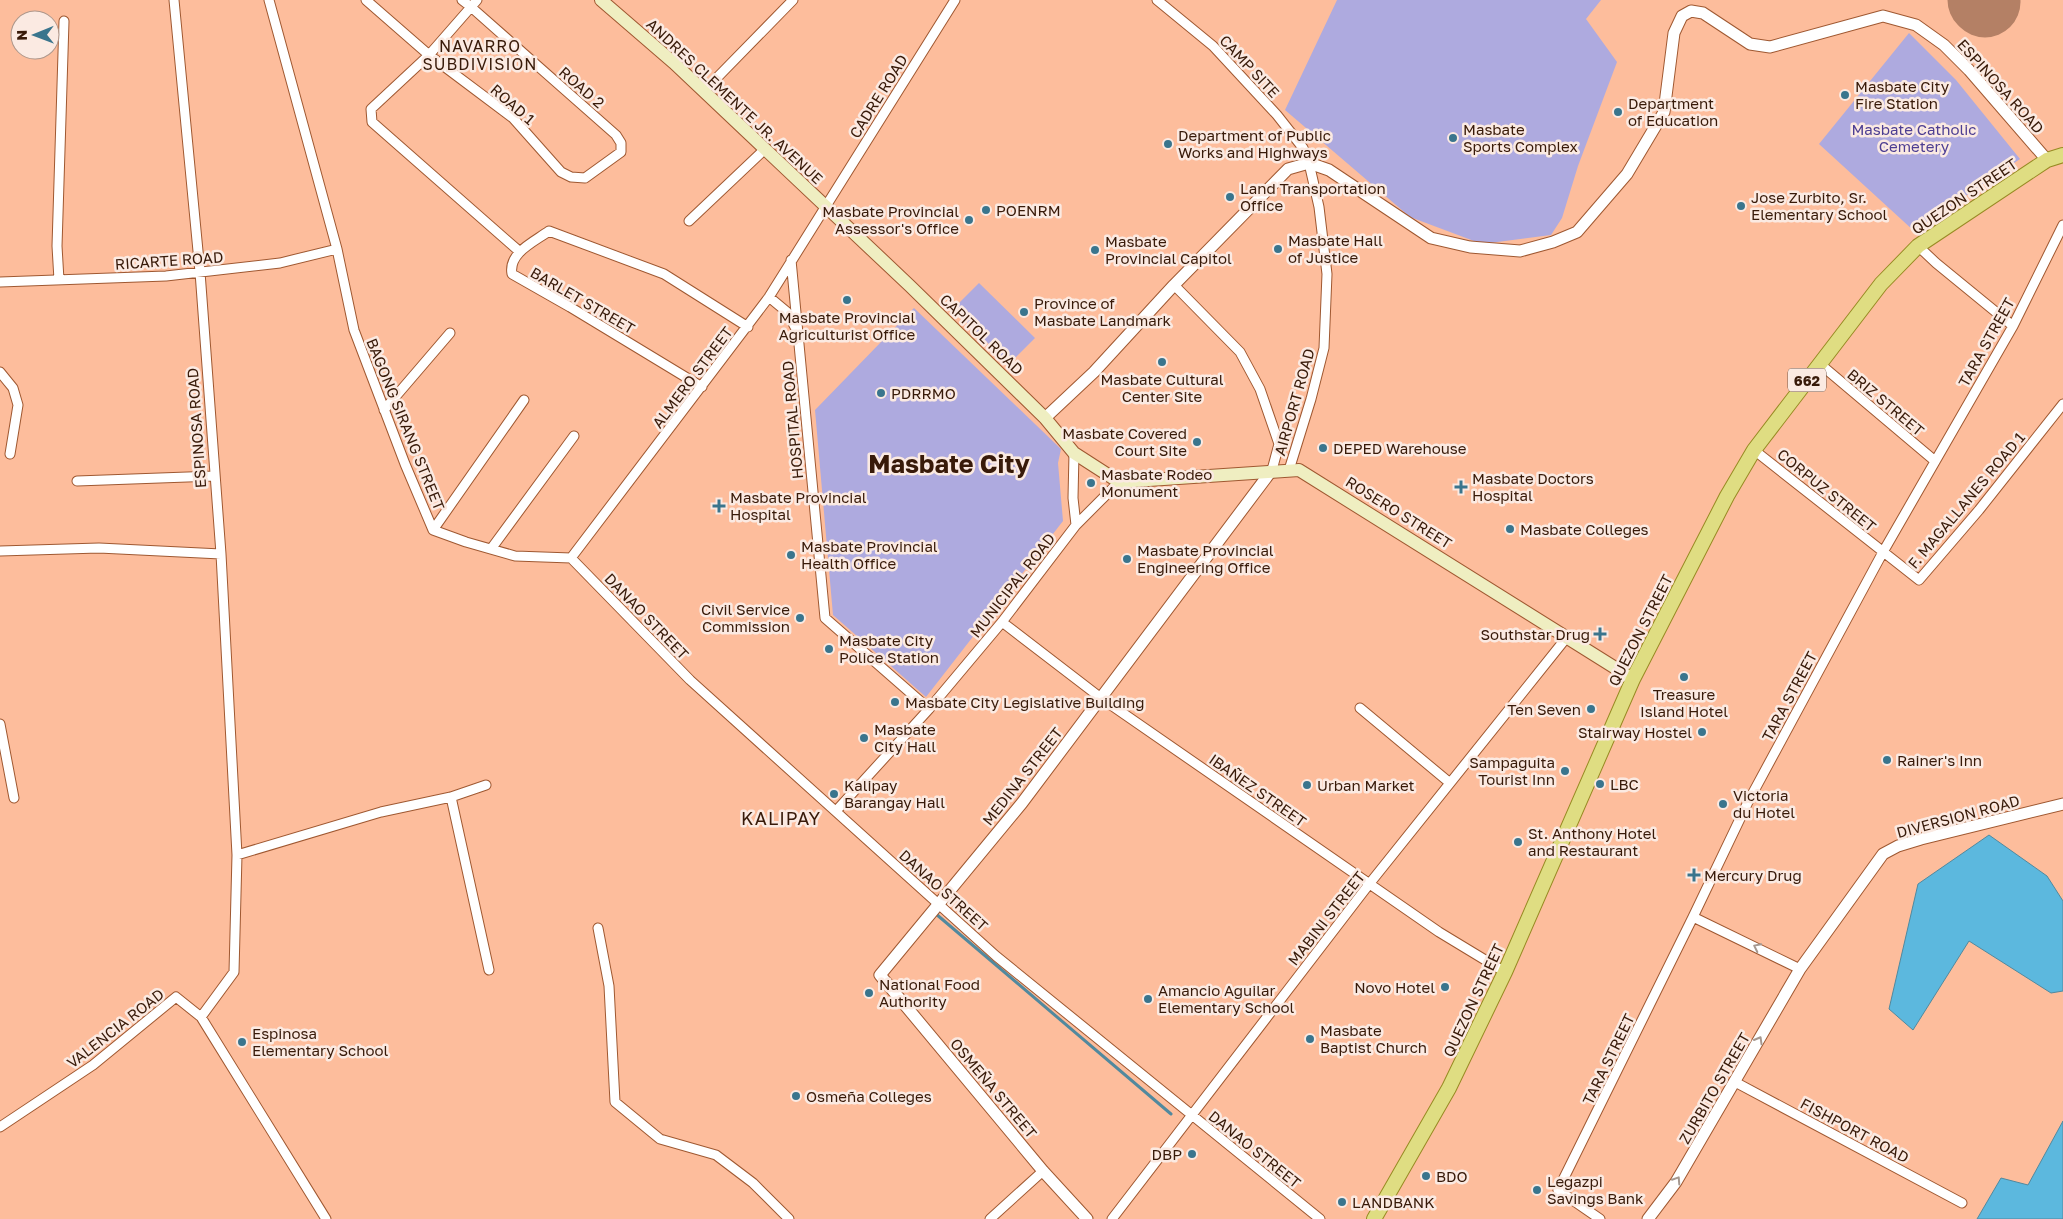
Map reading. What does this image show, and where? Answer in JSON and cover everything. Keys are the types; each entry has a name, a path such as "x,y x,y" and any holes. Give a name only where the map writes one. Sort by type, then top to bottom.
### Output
{"main road":[{"name":"ANDRES CLEMENTE JR. AVENUE","path":"608,2 824,206"},
{"name":"QUEZON STREET","path":"1374,1219 1449,1088 1505,972 1633,679 1726,496 1754,450 1881,284 1918,246 2047,160 2063,155"},
{"name":"CAPITOL ROAD","path":"824,206 1045,418 1074,453 1119,482"},
{"name":"ROSERO STREET","path":"1119,482 1272,470 1299,470 1633,679"}],"street":[{"name":"ESPINOSA ROAD","path":"174,0 200,272 221,554 237,856"},
{"name":"BAGONG SIRANG STREET","path":"269,0 337,248 354,330 433,530 515,556 571,558"},
{"path":"366,0 429,55"},
{"name":"ROAD 2","path":"462,0 616,135"},
{"path":"477,0 429,55 371,109 372,122 520,252"},
{"path":"704,91 793,0"},
{"name":"CADRE ROAD","path":"824,206 955,0"},
{"name":"CAMP SITE","path":"1157,0 1213,46 1277,115 1303,148 1310,162"},
{"name":"ESPINOSA ROAD","path":"1310,162 1329,170 1431,238 1470,248 1520,251 1553,242 1577,232 1632,167 1664,112 1674,34 1682,16 1691,11 1703,13 1750,44 1770,47 1883,16 1916,25 1944,44 2047,160"},
{"path":"59,280 57,246 64,21"},
{"name":"ROAD 1","path":"429,55 513,118 561,172 572,178 585,178 621,152 621,143 616,135"},
{"path":"689,221 765,149"},
{"path":"1045,418 1094,372 1174,285 1288,169 1310,162"},
{"name":"AIRPORT ROAD","path":"1289,470 1312,399 1325,339 1328,274 1319,207 1310,162"},
{"name":"ALMERO STREET","path":"571,558 748,327 769,297 824,206"},
{"name":"TARA STREET","path":"1600,1219 1558,1190 1748,802 1883,552 2013,326 2063,225"},
{"name":"BARLET STREET","path":"702,387 512,274 510,266 520,252 549,231 664,274 748,327"},
{"path":"1918,246 2013,326"},
{"name":"RICARTE ROAD","path":"0,282 166,276 280,263 337,248"},
{"name":"HOSPITAL ROAD","path":"791,260 825,618 929,709"},
{"path":"1174,285 1240,352 1260,390 1279,444 1272,470"},
{"path":"769,297 787,312 798,333"},
{"path":"384,410 450,333"},
{"name":"BRIZ STREET","path":"1820,364 1935,461"},
{"path":"0,372 13,388 18,405 10,454"},
{"path":"433,530 524,400"},
{"name":"F. MAGALLANES ROAD 1","path":"1883,552 1919,580 1980,510 2063,404"},
{"path":"491,549 574,436"},
{"path":"1279,444 1296,449"},
{"name":"CORPUZ STREET","path":"1754,450 1883,552"},
{"path":"1074,453 1073,498 1076,525"},
{"name":"MEDINA STREET","path":"880,975 1022,803 1272,470"},
{"path":"77,481 215,476"},
{"name":"MUNICIPAL ROAD","path":"836,811 929,709 1002,622 1076,525 1119,482"},
{"path":"0,551 99,548 221,554"},
{"name":"DANAO STREET","path":"571,558 690,680 996,956 1320,1219"},
{"name":"IBAÑEZ STREET","path":"1002,622 1101,698 1439,932 1505,972"},
{"name":"MABINI STREET","path":"1112,1219 1370,883 1567,637"},
{"path":"1360,708 1450,783"},
{"path":"0,724 14,798"},
{"path":"326,1219 201,1018 234,972 237,856 381,812 451,797 486,785"},
{"path":"451,797 490,970"},
{"name":"DIVERSION ROAD","path":"1800,969 1874,865 1890,850 1921,839 2063,804"},
{"path":"1693,917 1800,969"},
{"path":"598,928 609,986 616,1102 660,1139 716,1154 753,1182 788,1219"},
{"name":"ZURBITO STREET","path":"1648,1219 1676,1182 1800,969"},
{"name":"OSMEÑA STREET","path":"880,975 1043,1171 1086,1219"},
{"name":"VALENCIA ROAD","path":"0,1128 93,1065 176,997 201,1018"},
{"name":"FISHPORT ROAD","path":"1735,1082 1962,1203"},
{"path":"990,1219 1043,1171"}],"green space":[{"name":"Masbate Sports Complex","path":"1337,0 1601,0 1586,19 1617,62 1578,166 1562,218 1551,235 1482,244 1410,217 1285,110"},
{"name":"Masbate Catholic Cemetery","path":"1909,33 1956,80 2020,159 1914,231 1819,144"},
{"path":"979,283 1035,338 1009,364 953,309"},
{"path":"914,308 1061,449 1058,463 1063,521 926,697 833,615 815,410"}],"water":[{"path":"1989,835 2047,876 2063,901 2063,991 2051,993 1969,941 1913,1030 1889,1009 1918,884"},
{"path":"2063,1121 2063,1219 1977,1219 2001,1178 2028,1185"}],"waterway":[{"path":"936,914 1171,1114"}],"place":[{"name":"Masbate City Fire Station","path":"1845,95"},
{"name":"Department of Education","path":"1618,112"},
{"name":"Masbate Sports Complex","path":"1453,138"},
{"name":"Department of Public Works and Highways","path":"1168,144"},
{"name":"Land Transportation Office","path":"1230,197"},
{"name":"Jose Zurbito, Sr. Elementary School","path":"1741,206"},
{"name":"POENRM","path":"986,210"},
{"name":"Masbate Provincial Assessor's Office","path":"969,220"},
{"name":"Masbate Hall of Justice","path":"1278,249"},
{"name":"Masbate Provincial Capitol","path":"1095,250"},
{"name":"Masbate Provincial Agriculturist Office","path":"847,300"},
{"name":"Province of Masbate Landmark","path":"1024,312"},
{"name":"Masbate Cultural Center Site","path":"1162,362"},
{"name":"PDRRMO","path":"881,393"},
{"name":"Masbate Covered Court Site","path":"1197,442"},
{"name":"DEPED Warehouse","path":"1323,448"},
{"name":"Masbate Rodeo Monument","path":"1091,483"},
{"name":"Masbate Doctors Hospital","path":"1461,487"},
{"name":"Masbate Provincial Hospital","path":"719,506"},
{"name":"Masbate Colleges","path":"1510,529"},
{"name":"Masbate Provincial Health Office","path":"791,555"},
{"name":"Masbate Provincial Engineering Office","path":"1127,559"},
{"name":"Civil Service Commission","path":"800,618"},
{"name":"Southstar Drug","path":"1600,634"},
{"name":"Masbate City Police Station","path":"829,649"},
{"name":"Treasure Island Hotel","path":"1684,677"},
{"name":"Masbate City Legislative Building","path":"895,702"},
{"name":"Ten Seven","path":"1591,709"},
{"name":"Stairway Hostel","path":"1702,732"},
{"name":"Masbate City Hall","path":"864,738"},
{"name":"Rainer's Inn","path":"1887,760"},
{"name":"Sampaguita Tourist Inn","path":"1565,771"},
{"name":"LBC","path":"1600,784"},
{"name":"Urban Market","path":"1307,785"},
{"name":"Kalipay Barangay Hall","path":"834,794"},
{"name":"Victoria du Hotel","path":"1723,804"},
{"name":"St. Anthony Hotel and Restaurant","path":"1518,842"},
{"name":"Mercury Drug","path":"1694,875"},
{"name":"Novo Hotel","path":"1445,987"},
{"name":"National Food Authority","path":"869,993"},
{"name":"Amancio Aguilar Elementary School","path":"1148,999"},
{"name":"Masbate Baptist Church","path":"1310,1039"},
{"name":"Espinosa Elementary School","path":"242,1042"},
{"name":"Osmeña Colleges","path":"796,1096"},
{"name":"DBP","path":"1192,1154"},
{"name":"BDO","path":"1426,1176"},
{"name":"Legazpi Savings Bank","path":"1537,1190"},
{"name":"LANDBANK","path":"1342,1202"}],"district":[{"name":"NAVARRO SUBDIVISION","path":"480,55"},
{"name":"Masbate City","path":"949,463"},
{"name":"KALIPAY","path":"781,818"}]}
